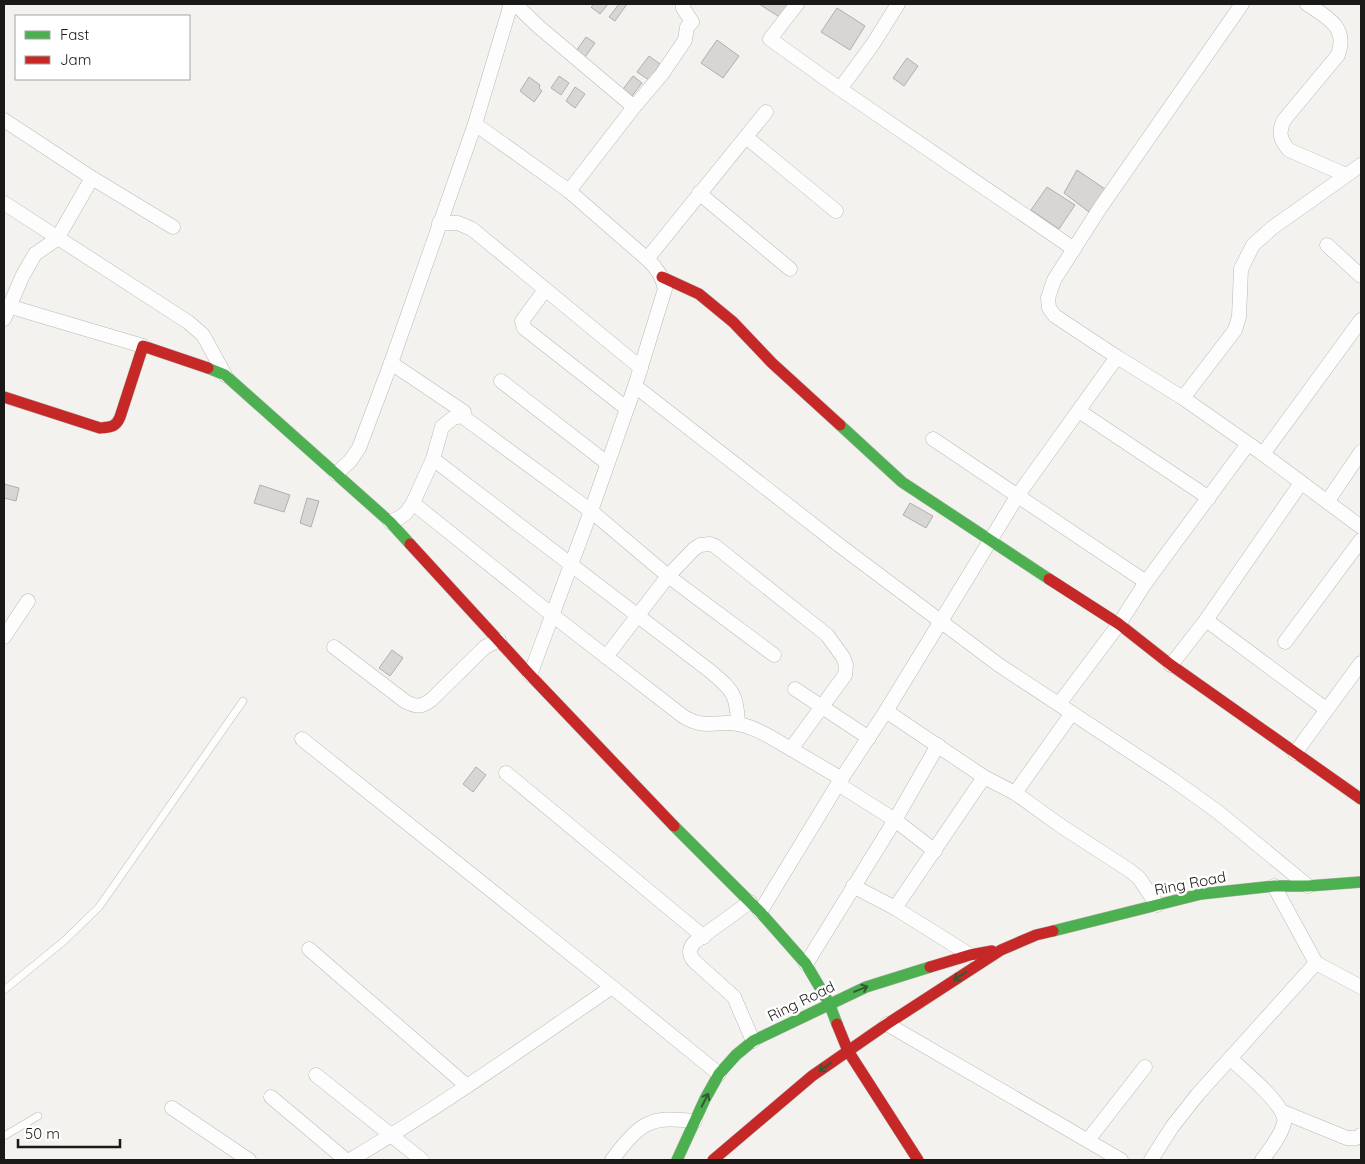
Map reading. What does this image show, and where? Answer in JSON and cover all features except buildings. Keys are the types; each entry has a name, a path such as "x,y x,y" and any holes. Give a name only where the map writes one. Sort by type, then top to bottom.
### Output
{"street":[{"path":"336,474 350,461 359,448 391,363 475,124 511,4"},
{"path":"515,4 539,27 634,107"},
{"path":"569,191 662,74 685,40 687,27 692,22 683,4"},
{"path":"797,4 770,39 1074,249"},
{"path":"840,89 873,44 898,4"},
{"path":"1242,4 1100,208 1054,280 1048,298 1049,308 1055,316 1183,398 1263,454 1361,527"},
{"path":"1307,4 1336,26 1341,36 1342,45 1338,55 1284,120 1280,128 1280,136 1282,144 1289,150 1346,175"},
{"path":"647,259 766,112"},
{"path":"4,120 92,178 173,227"},
{"path":"475,124 569,191 656,266 662,277 665,289 635,386 530,674"},
{"path":"746,137 836,211"},
{"path":"1183,398 1235,330 1239,317 1241,269 1253,245 1272,228 1361,165"},
{"path":"92,178 57,239 35,254 22,277 6,313 143,346 197,363 225,375 390,522 655,807 755,907 806,964 829,1003 848,1051 915,1156 928,1160"},
{"path":"699,193 790,269"},
{"path":"4,203 188,322 203,335 225,375"},
{"path":"439,223 458,223 472,229 641,368"},
{"path":"1327,245 1361,276"},
{"path":"662,277 699,294 733,322 772,363 902,482 1118,624 1170,665 1361,799"},
{"path":"545,290 522,321 524,328 626,408"},
{"path":"1263,454 1361,320"},
{"path":"4,399 100,428 113,427 117,424 120,417 143,346"},
{"path":"753,1041 734,997 690,956 692,945 755,907 869,738 942,622 1018,495 1117,357"},
{"path":"391,363 464,412"},
{"path":"501,381 607,463"},
{"path":"635,386 999,665 1218,812 1308,886"},
{"path":"1079,411 1209,498"},
{"path":"390,522 406,513 413,503 433,459 442,427 453,418 462,416 591,511 668,576 774,655"},
{"path":"933,439 1146,582"},
{"path":"1059,704 1248,444"},
{"path":"1327,502 1361,452"},
{"path":"433,459 639,615 727,686 736,699 738,724"},
{"path":"1170,665 1206,620 1301,483"},
{"path":"413,503 551,614 692,722 709,725 738,724 751,728 792,749 895,820 934,851"},
{"path":"1285,642 1361,540"},
{"path":"606,657 668,576 694,549 700,545 710,544 722,550 827,635 846,665 845,675 792,749"},
{"path":"4,637 28,601"},
{"path":"1206,620 1326,709"},
{"path":"334,647 406,702 416,706 423,706 486,647 499,640"},
{"path":"1294,753 1361,663"},
{"path":"795,689 869,738"},
{"path":"886,711 984,777 1015,793 1060,826 1129,870 1139,878 1157,905"},
{"path":"1015,793 1072,713"},
{"path":"302,739 720,1074"},
{"path":"806,964 895,820 938,745"},
{"path":"506,774 704,937"},
{"path":"895,908 984,777"},
{"name":"Ring Road","path":"713,1160 776,1105 848,1051 1001,950 1036,935 1201,894 1274,886 1308,886 1361,882"},
{"path":"853,886 895,908 970,955"},
{"path":"1274,886 1316,963 1361,987"},
{"path":"309,949 467,1086"},
{"name":"Ring Road","path":"677,1160 695,1120 720,1074 736,1055 753,1041 829,1003 866,987 970,955 1001,950"},
{"path":"1150,1160 1172,1127 1198,1094 1316,963"},
{"path":"350,1160 467,1086 612,987"},
{"path":"887,1024 1121,1160"},
{"path":"1230,1058 1274,1100 1283,1112 1284,1121 1277,1138 1262,1160"},
{"path":"1088,1140 1145,1067"},
{"path":"316,1075 422,1160"},
{"path":"271,1097 346,1160"},
{"path":"172,1108 249,1160"},
{"path":"1283,1112 1347,1138 1357,1138 1361,1135"},
{"path":"612,1160 623,1144 647,1124 665,1120 695,1120"}],"lane":[{"path":"4,990 64,941 99,907 243,700"},
{"path":"4,1136 38,1116"}],"traffic: fast":[{"path":"208,368 225,375 390,522 410,544"},
{"path":"840,425 902,482 1049,579"},
{"path":"674,826 760,912 806,964 829,1003 837,1024"},
{"path":"1053,931 1201,894 1274,886 1308,886 1361,882"},
{"path":"677,1160 705,1099 719,1074 736,1055 753,1041 866,987 930,967"}],"traffic: jam":[{"path":"662,277 699,294 733,322 772,363 840,425"},
{"path":"4,397 100,428 115,425 120,417 143,346 208,368"},
{"path":"410,544 530,675 674,826"},
{"path":"1049,579 1119,624 1171,665 1361,799"},
{"path":"713,1160 812,1076 887,1024 1001,950 1036,935 1053,931"},
{"path":"930,967 970,955 992,951"},
{"path":"837,1024 848,1051 918,1160"}]}
